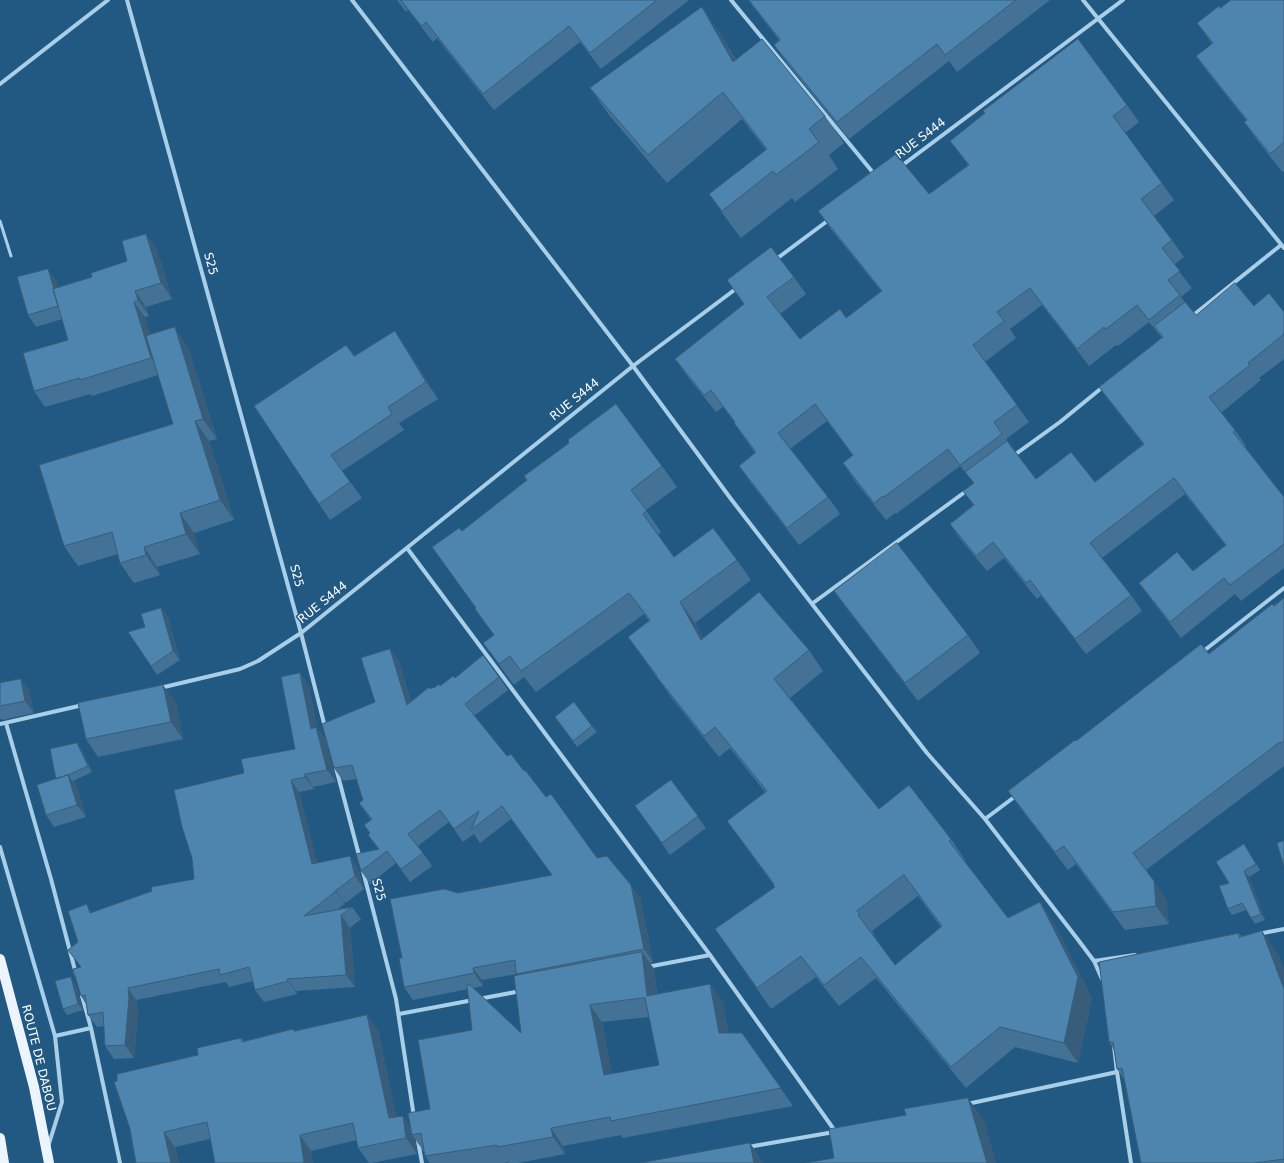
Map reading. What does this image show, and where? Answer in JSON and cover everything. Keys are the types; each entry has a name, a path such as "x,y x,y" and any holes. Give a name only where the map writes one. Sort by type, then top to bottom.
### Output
{"main road":[{"name":"ROUTE DE DABOU","path":"0,959 34,1088 49,1163"},
{"path":"0,1138 4,1163"}],"street":[{"path":"0,84 108,0"},
{"name":"S25","path":"127,0 327,732"},
{"path":"352,0 633,366 731,499 927,753 985,819 1079,941 1094,961 1104,985"},
{"path":"731,0 880,182"},
{"path":"1083,0 1283,247 1189,319"},
{"name":"RUE S444","path":"893,172 1123,0"},
{"path":"772,262 836,215"},
{"name":"RUE S444","path":"157,688 240,669 258,661 301,633 633,366 741,286"},
{"path":"1009,459 1060,422 1109,382"},
{"path":"812,603 971,487"},
{"path":"407,548 710,955 835,1132"},
{"path":"1199,655 1284,588"},
{"path":"0,724 89,704"},
{"path":"6,723 77,976"},
{"path":"334,763 360,862"},
{"path":"985,819 1023,790"},
{"path":"0,847 56,1036 62,1102 47,1151"},
{"name":"S25","path":"362,869 396,999 416,1124"},
{"path":"1254,935 1284,930"},
{"path":"1094,961 1139,954"},
{"path":"640,968 710,955"},
{"path":"398,1014 523,990"},
{"path":"81,991 91,1028 120,1163"},
{"path":"56,1036 91,1028"},
{"path":"1114,1042 1117,1072 1131,1163"},
{"path":"960,1105 1117,1072"},
{"path":"742,1148 843,1130"},
{"path":"418,1140 422,1163"}],"lane":[{"path":"0,221 10,256"}],"building":[{"path":"401,0 657,0 590,53 569,26 483,94 426,22 422,26"},
{"path":"749,0 1016,0 945,55 937,44 837,122 774,45 780,40"},
{"path":"1231,0 1284,0 1284,142 1270,154 1244,122 1247,120 1196,56 1213,43 1197,23 1219,6 1220,8"},
{"path":"702,7 733,62 762,39 825,116 809,129 819,142 776,175 773,171 722,211 709,194 767,149 723,92 648,155 590,88"},
{"path":"1078,39 1127,105 1113,116 1162,183 1141,199 1172,240 1162,248 1180,271 1168,280 1180,295 1149,320 1137,305 1106,329 1104,327 1077,349 1030,288 997,312 1004,321 973,345 1017,405 994,422 1002,434 960,465 948,449 874,503 843,463 853,455 815,404 778,433 828,497 787,528 739,466 756,452 711,390 704,395 675,359 744,304 727,280 771,247 794,277 767,297 800,339 840,309 846,318 882,291 818,211 896,154 929,194 969,165 950,141 985,113 983,111"},
{"path":"146,234 161,283 135,291 138,300 134,302 151,358 80,380 80,378 34,391 23,353 68,340 53,289 92,277 91,273 127,261 122,241"},
{"path":"48,269 58,306 28,315 17,277"},
{"path":"1235,283 1254,306 1269,293 1284,312 1284,334 1248,363 1250,365 1209,397 1235,430 1233,432 1284,497 1284,544 1230,585 1224,578 1170,622 1139,583 1177,552 1193,571 1226,545 1174,478 1090,543 1131,595 1075,639 1030,580 1026,583 993,542 976,556 950,524 974,505 963,491 974,483 965,472 1007,441 1036,479 1071,452 1095,482 1144,444 1099,387 1163,337 1154,326 1185,302 1196,315"},
{"path":"175,327 203,419 195,421 220,500 180,513 186,534 144,547 146,555 120,563 112,532 64,546 39,465 173,424 146,336"},
{"path":"395,331 426,382 388,407 392,414 331,455 350,482 319,504 254,406 346,345 354,356"},
{"path":"616,404 662,466 631,490 647,511 643,514 674,557 713,528 737,560 680,602 701,640 759,592 809,650 774,679 879,809 909,785 951,839 949,841 1008,918 1040,902 1078,977 1064,1043 1000,1027 951,1067 861,957 824,985 801,956 757,988 715,929 775,887 727,821 767,791 715,727 704,736 656,676 628,637 650,620 629,593 521,671 510,656 499,664 483,643 494,635 432,547 459,528 462,531 527,480 524,476 569,443 568,440","holes":["904,875 942,926 895,965 858,915 860,914 857,911"]},
{"path":"897,543 968,635 905,683 834,591"},
{"path":"1284,598 1284,741 1281,743 1280,742 1133,853 1154,881 1156,906 1113,912 1064,846 1055,852 1008,791 1075,740 1076,741 1201,644 1209,654 1272,604 1274,606"},
{"path":"161,608 173,651 151,666 128,632 145,627 141,614"},
{"path":"390,649 407,705 429,687 430,689 433,687 434,688 439,684 440,686 453,676 455,678 483,655 499,677 465,704 507,756 511,754 546,797 551,794 597,858 607,856 631,885 644,949 516,974 515,960 473,968 474,973 404,987 399,958 402,958 390,899 444,889 458,893 552,875 502,806 471,830 479,811 454,829 440,810 408,834 423,853 401,869 387,851 361,871 356,854 379,849 368,835 370,833 364,825 372,819 359,803 363,800 352,765 334,768 322,724 375,702 361,658"},
{"path":"300,673 311,729 316,727 327,770 305,774 305,777 291,780 312,864 350,856 355,876 304,916 352,907 341,915 346,975 287,979 288,981 255,990 249,967 220,975 219,969 128,988 129,998 125,1045 105,1046 103,1012 88,1015 85,995 81,996 73,969 81,967 68,950 78,942 68,911 87,904 90,913 152,891 151,887 194,879 192,858 182,827 174,790 244,773 241,759 295,749 281,677"},
{"path":"21,679 25,701 0,706 0,683"},
{"path":"163,685 171,722 86,739 78,703"},
{"path":"574,702 592,726 573,741 555,717"},
{"path":"77,743 88,766 56,779 50,749"},
{"path":"68,775 77,805 46,815 37,785"},
{"path":"671,780 698,816 662,843 635,806"},
{"path":"1284,841 1284,867 1277,843"},
{"path":"1244,844 1256,864 1244,871 1261,914 1251,918 1242,903 1228,909 1219,886 1229,883 1216,862"},
{"path":"1262,931 1284,989 1284,1159 1255,1163 1141,1163 1122,1068 1117,1069 1113,1042 1109,1042 1099,962 1239,933 1239,937"},
{"path":"642,952 647,996 710,984 719,1033 742,1033 781,1088 611,1121 610,1117 551,1128 553,1137 497,1147 497,1145 425,1156 421,1133 412,1135 408,1113 430,1109 418,1040 472,1030 467,985 469,984 521,1033 514,976","holes":["645,998 659,1065 604,1075 590,1005"]},
{"path":"71,977 78,1004 63,1009 55,981"},
{"path":"367,1015 389,1118 403,1116 406,1138 358,1148 353,1123 300,1135 304,1163 215,1163 207,1122 164,1132 171,1163 136,1163 130,1129 114,1082 117,1081 117,1074 198,1055 197,1048 241,1038 242,1042 293,1029 294,1031"},
{"path":"968,1098 987,1163 805,1163 834,1158 829,1129 906,1115 904,1109"},
{"path":"750,1143 754,1163 640,1163"}]}
